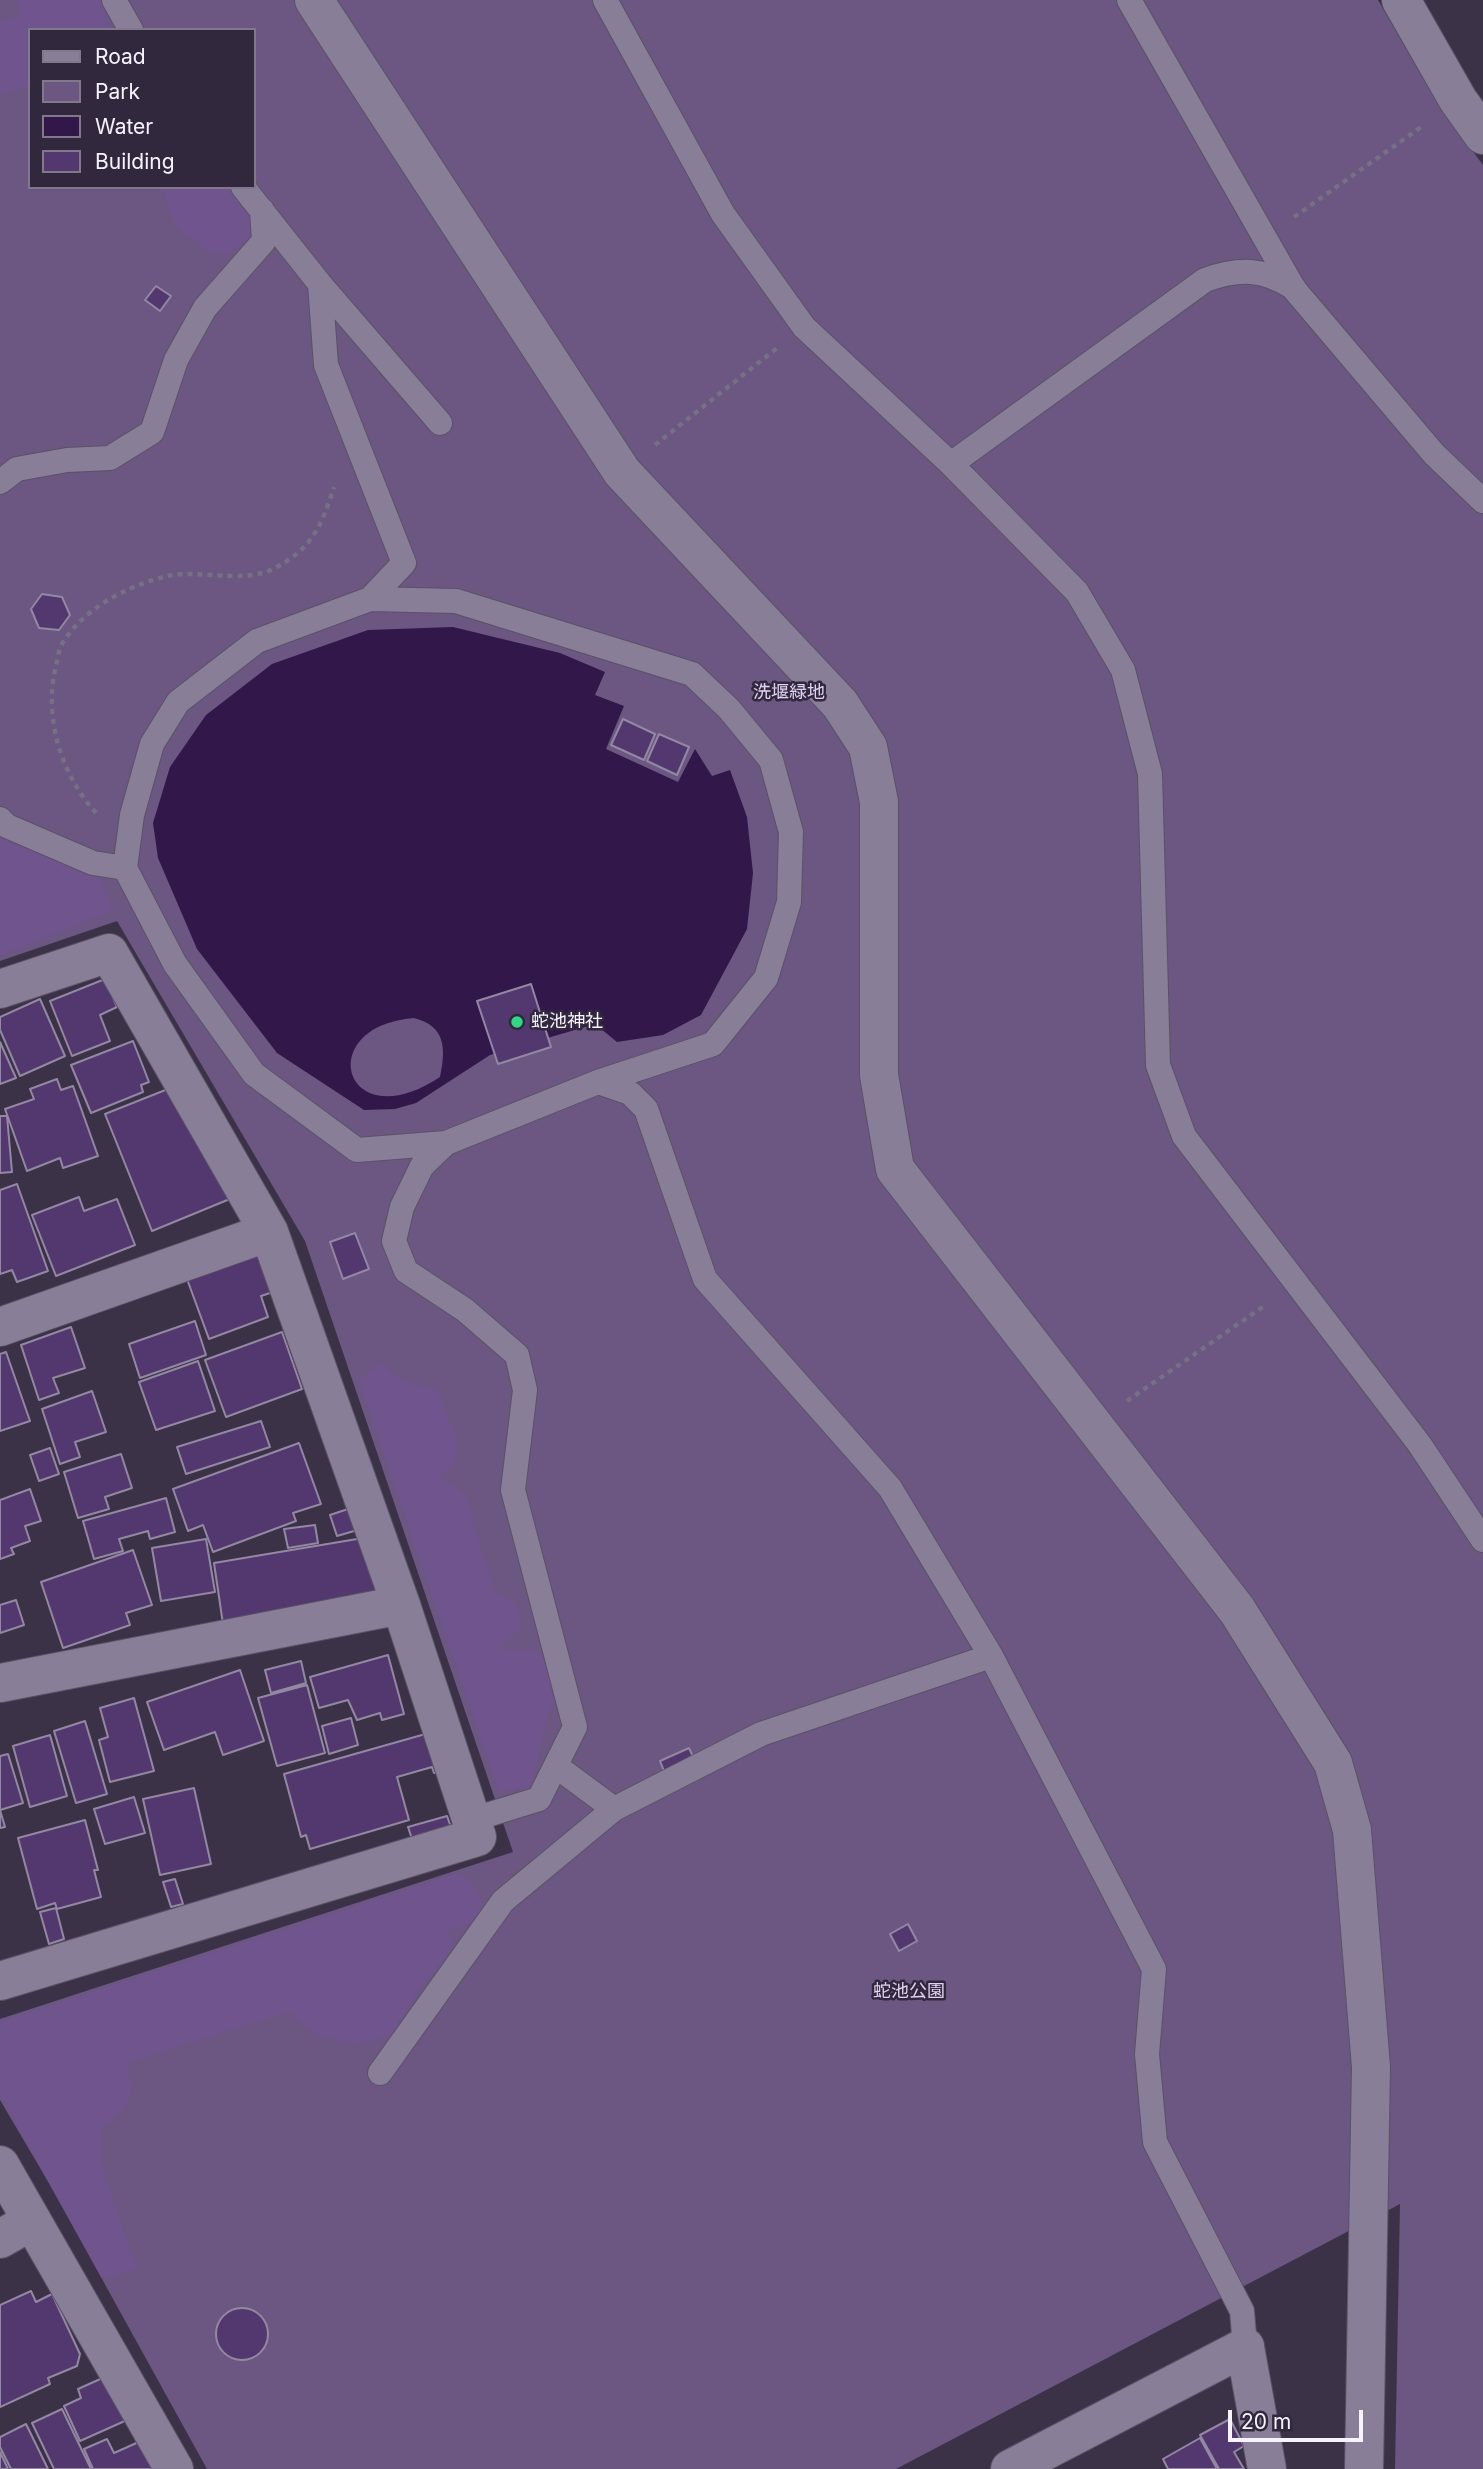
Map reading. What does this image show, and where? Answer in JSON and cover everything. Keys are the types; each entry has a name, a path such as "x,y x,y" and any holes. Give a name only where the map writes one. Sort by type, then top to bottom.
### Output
{"street":[{"path":"314,0 622,472 840,704 868,747 879,802 878,1075 895,1168 1237,1610 1333,1763 1352,1829 1371,2067 1364,2469"},
{"path":"1401,0 1458,100 1483,135"},
{"path":"0,989 109,953 269,1232 401,1605 477,1837 0,1981"},
{"path":"0,1327 269,1232"},
{"path":"0,1682 401,1605"},
{"path":"0,2165 15,2230 174,2469"},
{"path":"1010,2469 1245,2347 1267,2469"}],"lane":[{"path":"114,0 130,28"},
{"path":"605,0 723,214 804,327 951,464 1077,592 1123,670 1150,774 1158,1065 1184,1136 1420,1445 1483,1540"},
{"path":"1129,0 1294,289 1434,454 1483,501"},
{"path":"245,189 320,284 440,423"},
{"path":"0,482 17,469 67,460 110,458 152,432 176,360 205,308 264,241 262,210"},
{"path":"951,464 1205,280 1229,272 1254,270 1275,276 1294,289"},
{"path":"320,284 326,365 404,563 370,599"},
{"path":"370,599 456,601 692,674 729,709 771,760 791,832 789,902 766,978 713,1044 598,1082 446,1143 357,1150 254,1074 175,964 125,868 130,831 152,744 178,702 257,641 370,599"},
{"path":"0,819 8,827 93,863 125,868"},
{"path":"598,1082 630,1093 646,1109 705,1279 890,1488 991,1656 1154,1969 1147,2054 1155,2142 1242,2311 1245,2347"},
{"path":"446,1143 422,1166 402,1207 394,1241 406,1271 465,1310 517,1355 525,1390 513,1490 575,1727 539,1799 471,1820"},
{"path":"380,2073 503,1901 614,1809 761,1734 991,1656"},
{"path":"556,1766 614,1809"}],"path":[{"path":"1265,238 1458,100"},
{"path":"622,472 804,327"},
{"path":"130,831 108,826 80,796 58,746 50,695 61,646 85,616 126,590 169,576 215,576 269,570 302,551 322,524 351,429"},
{"path":"1093,1424 1297,1284"}],"green space":[{"name":"洗堰緑地","path":"0,0 1378,0 1439,106 1483,165 1483,2469 1395,2469 1400,2204 896,2469 207,2469 102,2279 105,2278 0,2100 0,2019 513,1852 305,1241 117,921 0,961"}],"shaded area":[{"path":"16,0 100,0 111,28 28,28 28,85 0,96 0,22 21,14"},
{"path":"163,189 231,189 254,220 253,234 240,247 225,255 209,252 176,227"},
{"path":"0,834 99,876 113,910 0,956"},
{"path":"380,1363 403,1381 437,1389 458,1442 453,1465 440,1475 465,1495 494,1591 513,1600 523,1625 501,1649 537,1650 546,1661 556,1700 548,1714 532,1786 499,1792 359,1380"},
{"path":"458,1873 477,1891 481,1908 470,1922 446,1931 452,1940 450,1958 424,1983 393,2035 358,2044 319,2037 289,2012 126,2063 131,2095 124,2109 100,2130 100,2162 136,2268 102,2279 0,2095 0,2022"}],"water":[{"path":"453,627 560,653 605,672 595,695 624,706 606,749 678,782 695,749 712,776 730,770 747,817 753,873 747,929 701,1015 663,1035 617,1042 595,1024 490,1055 416,1103 395,1109 364,1110 277,1053 197,949 158,858 153,823 170,767 206,715 272,664 368,630","holes":["414,1018 425,1022 438,1033 441,1040 443,1057 440,1077 407,1093 381,1096 362,1089 352,1074 352,1057 361,1040 382,1025"]}],"building":[{"path":"156,286 171,296 160,311 145,300"},
{"path":"42,594 62,597 70,615 59,630 39,628 31,609"},
{"path":"623,719 655,734 644,760 611,745"},
{"path":"659,734 689,747 677,775 647,761"},
{"path":"105,979 117,1007 100,1015 110,1041 72,1056 50,1001"},
{"path":"531,984 551,1047 498,1064 477,1001"},
{"path":"40,999 65,1056 20,1076 0,1030 0,1017"},
{"path":"133,1041 149,1082 141,1085 143,1092 91,1113 71,1065"},
{"path":"0,1042 16,1078 0,1084"},
{"path":"57,1079 61,1090 73,1086 98,1156 63,1168 60,1158 27,1171 5,1109 34,1099 30,1089"},
{"path":"178,1085 242,1194 152,1231 105,1114"},
{"path":"0,1116 7,1116 12,1172 0,1173"},
{"path":"17,1184 48,1271 17,1282 12,1270 0,1274 0,1190"},
{"path":"79,1197 84,1211 117,1199 135,1245 56,1276 32,1215"},
{"path":"355,1233 369,1269 343,1279 330,1242"},
{"path":"260,1252 282,1289 261,1296 268,1317 209,1339 187,1279"},
{"path":"195,1321 206,1355 140,1378 129,1344"},
{"path":"71,1327 85,1368 53,1378 59,1393 39,1400 21,1345"},
{"path":"282,1332 302,1389 226,1417 205,1360"},
{"path":"6,1352 30,1421 0,1431 0,1354"},
{"path":"198,1361 215,1411 156,1430 139,1382"},
{"path":"92,1391 106,1432 75,1442 80,1457 60,1464 42,1409"},
{"path":"261,1421 270,1447 186,1474 177,1447"},
{"path":"299,1443 321,1504 293,1513 296,1521 213,1552 203,1525 188,1531 173,1489"},
{"path":"50,1448 59,1474 39,1481 30,1455"},
{"path":"121,1454 132,1488 105,1497 109,1509 78,1518 64,1472"},
{"path":"30,1489 41,1521 25,1526 30,1541 11,1548 14,1554 0,1559 0,1500"},
{"path":"166,1498 175,1532 150,1539 148,1531 119,1539 123,1551 94,1559 83,1521"},
{"path":"354,1507 361,1529 337,1536 330,1515"},
{"path":"315,1525 318,1543 288,1548 284,1529"},
{"path":"369,1537 378,1599 223,1624 214,1563"},
{"path":"206,1539 215,1592 161,1601 152,1548"},
{"path":"133,1550 152,1605 126,1613 130,1625 63,1648 41,1582"},
{"path":"16,1600 24,1625 0,1633 0,1605"},
{"path":"388,1655 404,1714 382,1720 380,1713 357,1720 348,1700 319,1708 310,1677"},
{"path":"301,1661 306,1683 271,1693 265,1670"},
{"path":"240,1670 264,1741 223,1755 215,1732 164,1750 147,1702"},
{"path":"307,1685 325,1753 277,1766 258,1698"},
{"path":"134,1698 154,1771 110,1782 99,1740 108,1737 100,1708"},
{"path":"351,1718 358,1745 329,1754 322,1726"},
{"path":"85,1721 107,1794 76,1803 54,1731"},
{"path":"429,1733 443,1770 434,1773 432,1767 397,1777 409,1820 310,1849 306,1835 301,1837 284,1774"},
{"path":"50,1735 67,1796 30,1807 13,1746"},
{"path":"689,1748 696,1763 666,1776 660,1761"},
{"path":"8,1754 23,1803 0,1810 0,1756"},
{"path":"194,1788 211,1864 160,1875 143,1799"},
{"path":"134,1797 145,1833 105,1844 94,1809"},
{"path":"0,1810 5,1827 0,1828"},
{"path":"447,1816 453,1833 414,1845 408,1827"},
{"path":"85,1820 98,1870 94,1870 101,1897 57,1909 55,1903 37,1909 18,1838"},
{"path":"175,1879 183,1904 171,1907 163,1882"},
{"path":"56,1908 64,1939 49,1944 40,1912"},
{"path":"908,1924 917,1941 899,1951 890,1934"},
{"path":"31,2291 36,2302 52,2294 80,2354 77,2366 48,2378 50,2384 0,2407 0,2305"},
{"path":"242,2308 252,2310 260,2316 266,2324 266,2344 260,2352 252,2358 242,2360 232,2358 224,2352 218,2344 216,2334 218,2324 224,2316 232,2310"},
{"path":"107,2376 127,2420 80,2441 64,2406 81,2398 78,2389"},
{"path":"62,2409 91,2469 54,2469 32,2423"},
{"path":"1230,2419 1244,2446 1234,2452 1244,2469 1219,2469 1200,2435"},
{"path":"26,2424 48,2469 11,2469 0,2447 0,2437"},
{"path":"1200,2438 1217,2469 1168,2469 1163,2459"},
{"path":"107,2439 114,2453 141,2441 153,2469 93,2469 84,2449"},
{"path":"0,2452 8,2469 0,2469"}],"place":[{"name":"蛇池神社","path":"517,1022"}],"park label":[{"name":"蛇池公園","path":"909,1992"}]}
